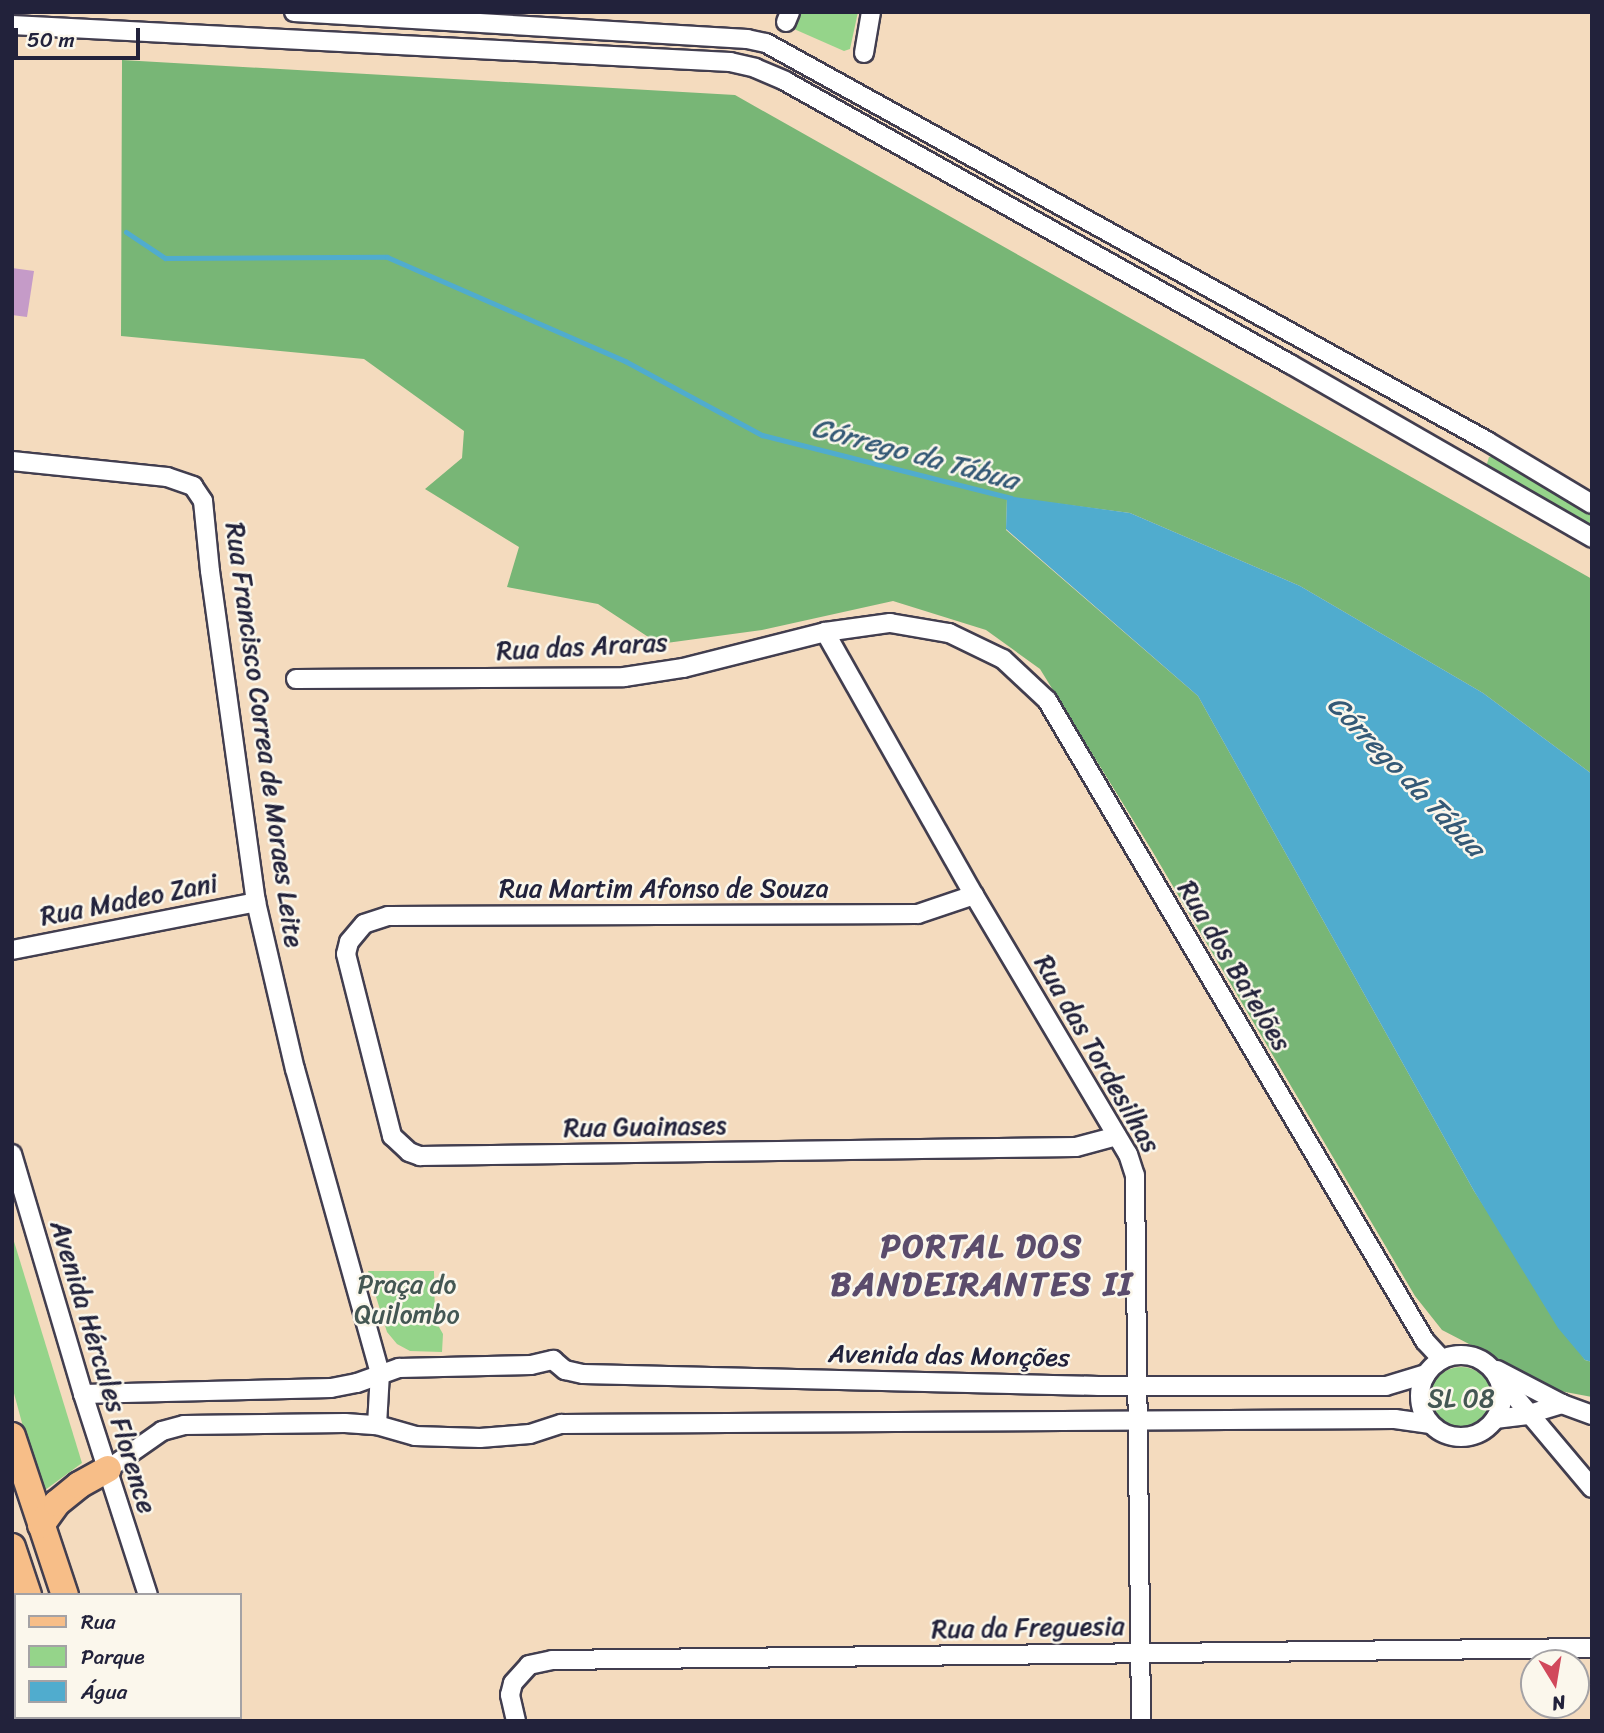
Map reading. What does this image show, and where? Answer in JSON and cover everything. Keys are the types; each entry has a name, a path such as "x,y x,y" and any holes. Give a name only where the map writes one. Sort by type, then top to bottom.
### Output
{"main road":[{"path":"12,1436 64,1593"},
{"path":"41,1525 57,1503 79,1485 108,1469"},
{"path":"12,1547 27,1593"}],"street":[{"path":"294,12 747,39 783,51 1487,441 1592,504"},
{"path":"864,53 871,12"},
{"path":"12,25 111,20 604,57 730,62 785,80 1592,538"},
{"path":"604,57 607,32"},
{"path":"1469,467 1487,441"},
{"name":"Rua Francisco Correa de Moraes Leite","path":"12,461 175,478 193,486 203,501 256,902 295,1069 380,1373 377,1425"},
{"name":"Rua das Araras","path":"296,679 624,677 683,668 825,632 890,623 949,633"},
{"name":"Rua das Tordesilhas","path":"825,632 974,895 1128,1154 1135,1175 1141,1721"},
{"name":"Rua dos Batelões","path":"949,633 1003,659 1047,700 1425,1341 1442,1359"},
{"name":"Rua Martim Afonso de Souza","path":"355,932 364,924 387,916 918,914 974,895"},
{"name":"Rua Madeo Zani","path":"12,950 256,902"},
{"name":"Rua Guainases","path":"355,932 346,954 388,1124 399,1145 420,1156 1076,1147 1117,1136"},
{"name":"Avenida Hércules Florence","path":"12,1154 83,1394 147,1593"},
{"path":"1429,1424 1423,1415 1419,1394 1426,1374 1442,1359 1463,1355 1474,1357 1493,1371 1562,1404 1592,1415"},
{"name":"Avenida das Monções","path":"83,1394 331,1388 357,1383 399,1368 531,1365 553,1360 565,1370 583,1374 1139,1386 1386,1386 1426,1374"},
{"path":"1493,1371 1527,1415 1592,1488"},
{"path":"108,1469 162,1431 184,1425 345,1423 377,1425 415,1436 480,1438 530,1433 561,1424 1395,1419 1429,1424 1447,1435 1466,1437 1483,1432 1495,1419 1502,1393 1493,1371"},
{"path":"1495,1419 1527,1415 1562,1404"},
{"name":"Rua da Freguesia","path":"516,1721 510,1695 513,1683 529,1665 540,1661 1592,1648"}],"green space":[{"path":"796,12 858,12 850,49 844,51 794,29"},
{"path":"122,60 735,95 1592,579 1592,774 1483,693 1300,586 1130,513 1007,497 1006,530 1198,696 1474,1191 1585,1360 1592,1362 1592,1397 1560,1391 1442,1330 1415,1296 1151,849 1040,669 986,630 893,601 762,630 659,644 598,604 507,587 519,547 425,489 462,458 464,431 364,359 121,336"},
{"path":"1489,457 1498,457 1592,513 1592,529 1486,467"},
{"path":"12,1235 82,1463 41,1493 12,1386"},
{"name":"Praça do Quilombo","path":"368,1271 434,1271 435,1320 443,1334 442,1352 410,1351 397,1344 387,1332"},
{"name":"SL 08","path":"1461,1367 1484,1376 1493,1399 1484,1422 1461,1431 1438,1422 1429,1399 1438,1376"}],"water":[{"path":"1007,496 1130,513 1300,586 1483,693 1592,774 1592,1362 1585,1360 1558,1328 1474,1191 1198,696 1006,529"}],"building":[{"path":"12,268 34,271 27,317 12,315"}],"waterway":[{"name":"Córrego da Tábua","path":"126,232 165,258 387,257 625,361 762,435 1011,498"}],"district":[{"name":"PORTAL DOS BANDEIRANTES II","path":"982,1266"}]}
